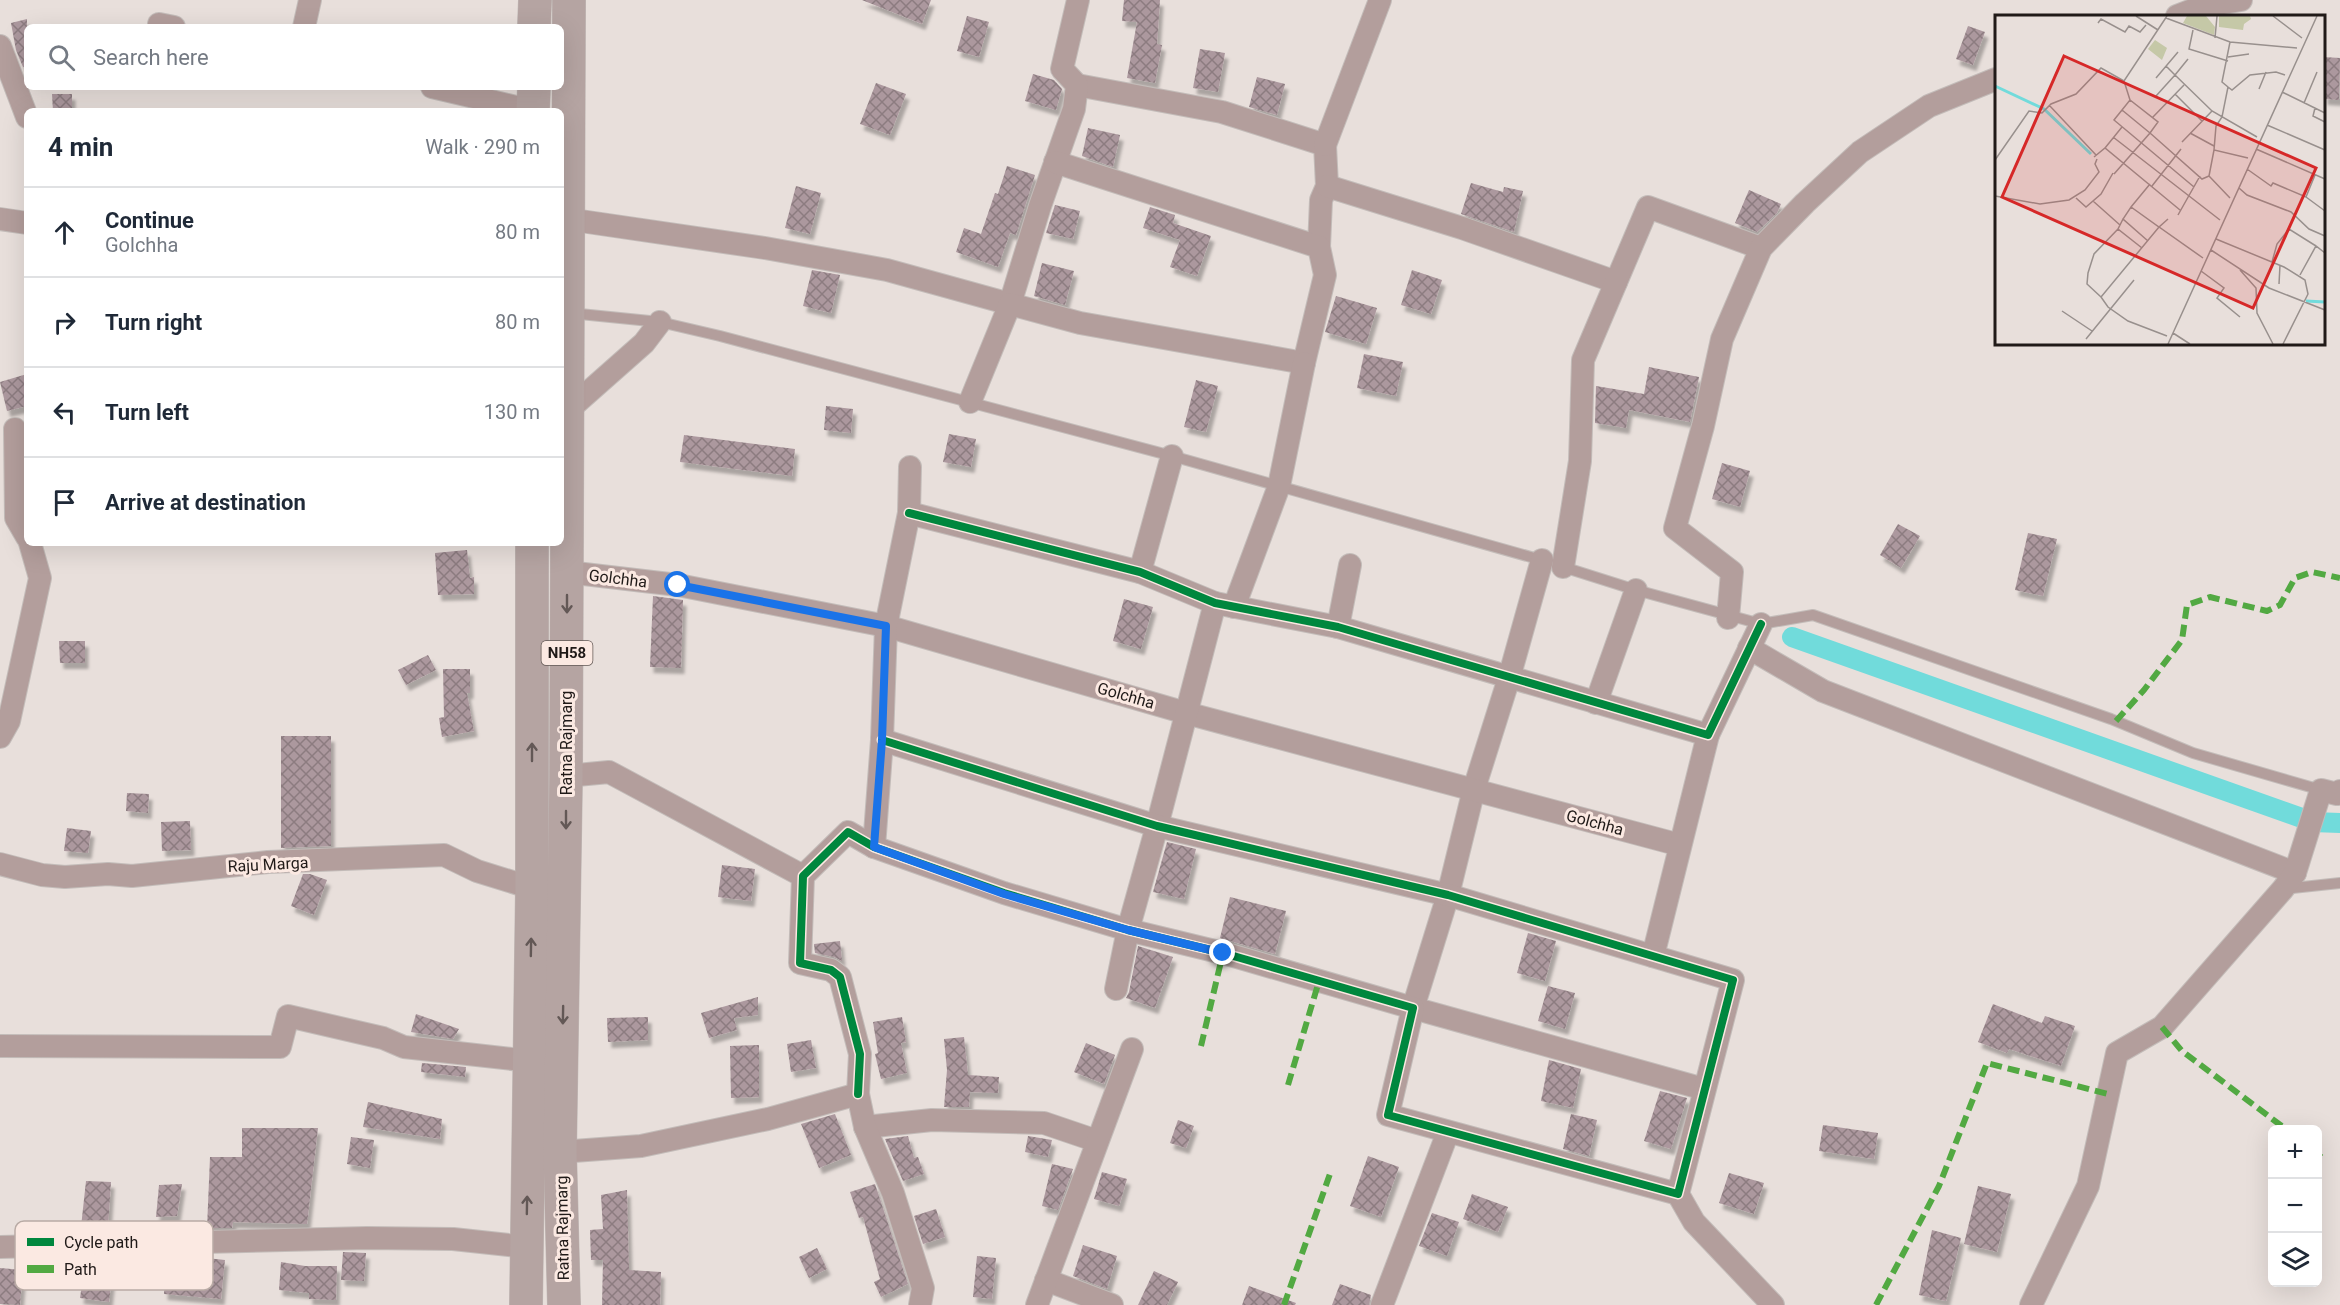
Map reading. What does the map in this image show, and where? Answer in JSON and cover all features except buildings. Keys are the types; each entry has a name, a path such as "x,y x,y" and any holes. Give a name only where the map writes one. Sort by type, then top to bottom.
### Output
{"highway":[{"path":"534,24 535,0"},
{"name":"Ratna Rajmarg","path":"564,1305 560,1152 566,776 569,0"},
{"path":"533,108 534,90"},
{"name":"Ratna Rajmarg","path":"526,1305 532,888 532,546"}],"street":[{"path":"305,24 310,0"},
{"path":"1078,0 1062,69 1077,85 1222,112 1324,145"},
{"path":"1116,989 1128,930 1186,713 1225,605 1279,486 1325,275 1319,247 1321,200 1327,186 1324,145 1380,0"},
{"path":"2180,15 2200,7 2241,0"},
{"path":"0,46 24,109"},
{"path":"1728,617 1732,572 1675,528 1703,426 1722,339 1761,248 1805,202 1860,152 1929,106 1995,79"},
{"path":"970,402 1010,304 1074,109 1077,85"},
{"path":"445,90 520,108"},
{"path":"1055,162 1319,247"},
{"path":"1327,186 1462,228 1616,282"},
{"path":"1678,1194 1388,1115 1413,1008 1448,895 1474,789 1509,678 1553,564 1580,461 1583,360 1648,207 1761,248"},
{"path":"0,219 24,223"},
{"path":"567,219 765,248 887,270 1080,323 1304,363"},
{"path":"566,412 644,343 660,322"},
{"path":"14,429 16,518 24,532"},
{"path":"1140,572 1172,456"},
{"path":"874,847 882,740 886,626 909,513 910,467"},
{"path":"909,513 1140,572 1225,605 1338,627 1708,735"},
{"path":"0,737 9,721 40,578 31,546"},
{"path":"1338,627 1350,566"},
{"name":"Golchha","path":"567,572 678,585 886,626 1186,713 1680,845"},
{"path":"1596,703 1636,590"},
{"path":"1653,956 1708,735 1761,624"},
{"path":"1749,648 1823,691 2289,881"},
{"path":"882,740 1157,826 1448,895 1733,980 1678,1194 1694,1222 1773,1305"},
{"path":"566,776 609,772 803,876"},
{"path":"2031,1305 2088,1186 2117,1053 2162,1027 2289,881 2331,794"},
{"path":"920,1305 922,1288 916,1267 893,1193 865,1127 858,1094 860,1054 840,977 831,970 800,963 803,876 848,831 874,847 1004,894 1128,930 1223,953 1704,1089"},
{"name":"Raju Marga","path":"0,864 42,875 132,876 268,862 444,855 477,872 532,888"},
{"path":"0,1046 280,1047 288,1016 383,1038 404,1047 530,1061"},
{"path":"1037,1305 1131,1049"},
{"path":"560,1152 641,1146 768,1119 858,1094"},
{"path":"865,1127 932,1120 1044,1123 1097,1141"},
{"path":"1383,1305 1448,1132"},
{"path":"213,1242 367,1238 453,1239 527,1247"},
{"path":"0,1247 15,1247"},
{"path":"1046,1280 1112,1305"}],"lane":[{"path":"567,313 660,322 970,402 1279,486 1553,564 1728,617 1761,624 1813,615 2111,719 2193,753 2331,794"},
{"path":"2289,881 2340,883"}],"waterway":[{"path":"1792,637 2313,822 2340,823"}],"marked path":[{"path":"2116,721 2144,690 2182,640 2187,605 2210,597 2267,611 2280,605 2295,578 2312,572 2340,578"},
{"path":"1201,1046 1223,953"},
{"path":"1288,1085 1319,981"},
{"path":"2162,1027 2182,1051 2280,1125"},
{"path":"1876,1305 1939,1186 1987,1063 2108,1094"},
{"path":"1284,1305 1331,1171"}],"cycle path":[{"path":"909,513 1140,572 1215,603 1338,627 1708,735 1761,624"},
{"path":"858,1094 860,1054 840,977 831,970 800,963 803,876 848,832 874,847 1004,893 1128,930 1223,953 1413,1008 1388,1115 1678,1194 1733,980 1448,895 1157,826 882,740"}],"route":[{"path":"678,585 886,626 882,740 874,847 1004,894 1128,930 1223,953"}]}
